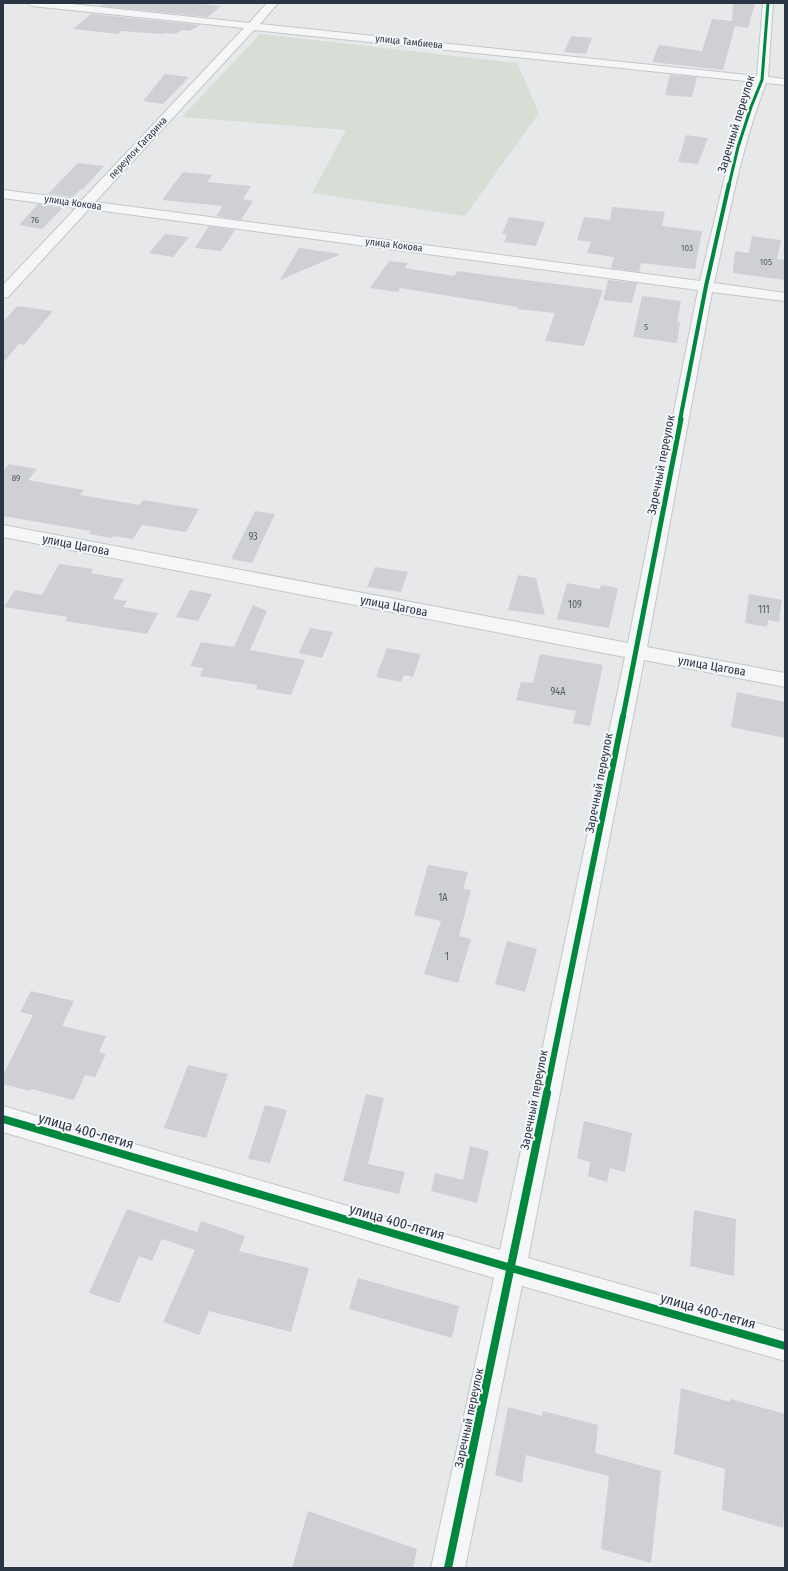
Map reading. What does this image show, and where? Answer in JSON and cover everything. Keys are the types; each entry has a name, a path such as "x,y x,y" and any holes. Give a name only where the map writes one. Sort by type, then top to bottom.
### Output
{"street":[{"name":"улица Тамбиева","path":"32,3 785,82"},
{"name":"переулок Гагарина","path":"3,294 273,3"},
{"name":"Заречный переулок","path":"448,1568 511,1268 636,652 706,286 738,147 751,107 762,80 768,3"},
{"name":"улица Кокова","path":"3,194 785,297"},
{"name":"улица Цагова","path":"3,531 785,680"},
{"name":"улица 400-летия","path":"3,1119 511,1268 785,1346"}],"shaded area":[{"path":"260,34 517,63 539,113 465,216 312,193 346,130 182,117"}],"building":[{"path":"103,3 194,3 221,6 208,17 100,6"},
{"path":"733,3 755,4 748,28 735,26 723,70 652,62 659,45 702,51 712,19 732,21"},
{"path":"91,14 200,25 190,31 183,30 175,34 121,31 118,34 73,29"},
{"path":"571,36 592,38 586,54 564,52"},
{"path":"165,74 189,77 163,104 143,101"},
{"path":"670,75 697,77 692,97 665,95"},
{"path":"686,135 708,138 698,164 678,162"},
{"path":"78,163 104,166 83,189 81,189 73,197 48,194"},
{"path":"183,172 212,175 207,182 251,186 243,199 253,201 241,220 216,216 223,206 162,200"},
{"path":"38,204 63,208 42,229 19,225"},
{"path":"612,207 665,212 662,226 702,231 695,269 641,263 639,272 611,268 614,257 587,253 591,242 577,240 584,217 610,220"},
{"path":"509,217 545,222 536,246 504,242 507,235 502,234"},
{"path":"209,226 235,230 221,251 195,248"},
{"path":"165,234 189,237 173,257 149,253"},
{"path":"752,236 781,240 777,259 785,260 785,280 733,273 735,251 749,253"},
{"path":"299,248 341,254 280,280"},
{"path":"389,261 408,263 405,268 454,276 457,271 603,290 584,346 545,341 555,313 517,309 518,307 400,288 398,292 370,288"},
{"path":"608,280 637,283 632,303 603,300"},
{"path":"642,296 681,301 677,322 680,322 677,343 633,337"},
{"path":"17,306 53,311 24,345 19,344 3,363 3,322"},
{"path":"9,464 37,469 28,480 84,490 80,495 140,505 143,500 199,509 186,532 142,525 133,539 113,536 112,538 89,534 91,531 3,516 3,471"},
{"path":"255,511 275,514 252,563 231,559"},
{"path":"59,564 93,569 91,573 124,579 113,599 127,601 123,607 158,613 147,634 65,621 68,617 4,607 15,590 42,595"},
{"path":"375,567 408,572 401,592 367,587"},
{"path":"518,575 536,578 545,615 508,610"},
{"path":"567,583 600,589 601,585 618,588 609,628 557,619"},
{"path":"190,590 212,594 198,621 176,617"},
{"path":"749,594 782,600 779,622 768,620 767,627 745,623"},
{"path":"253,605 267,611 250,650 305,660 291,695 256,689 258,685 200,676 203,668 190,666 201,642 234,647"},
{"path":"310,628 333,632 322,658 299,653"},
{"path":"387,648 421,654 413,677 404,675 401,682 376,677"},
{"path":"540,654 603,665 590,726 573,723 576,711 516,700 521,682 533,683"},
{"path":"737,692 785,702 785,738 731,727"},
{"path":"428,865 468,872 463,889 471,890 459,936 471,939 458,983 424,974 441,921 414,915"},
{"path":"507,941 537,949 525,992 495,984"},
{"path":"31,991 74,1001 62,1026 106,1036 99,1052 106,1054 95,1077 85,1075 74,1100 31,1089 30,1091 3,1084 3,1075 33,1015 20,1012"},
{"path":"188,1065 228,1074 206,1138 164,1128"},
{"path":"366,1094 384,1098 368,1164 405,1172 399,1194 343,1181"},
{"path":"265,1105 287,1110 270,1163 248,1159"},
{"path":"584,1121 632,1133 625,1172 610,1168 607,1182 588,1176 590,1162 577,1158"},
{"path":"470,1146 489,1151 477,1203 431,1191 435,1173 463,1180"},
{"path":"127,1209 197,1232 201,1221 245,1236 239,1251 309,1268 291,1332 209,1311 199,1335 163,1322 195,1250 162,1239 152,1261 139,1256 119,1303 89,1293"},
{"path":"694,1210 736,1219 734,1276 690,1266"},
{"path":"358,1278 459,1306 452,1338 349,1309"},
{"path":"681,1388 730,1402 731,1399 785,1414 785,1492 783,1528 722,1510 725,1469 674,1454"},
{"path":"508,1407 542,1416 543,1411 598,1425 595,1453 661,1471 651,1563 601,1549 609,1476 526,1455 522,1483 495,1475"},
{"path":"308,1511 417,1549 413,1568 292,1568"}],"cycle path":[{"path":"448,1568 511,1268 636,652 706,286 738,147 751,107 762,80 768,3"},
{"path":"3,1119 511,1268 785,1346"}]}
